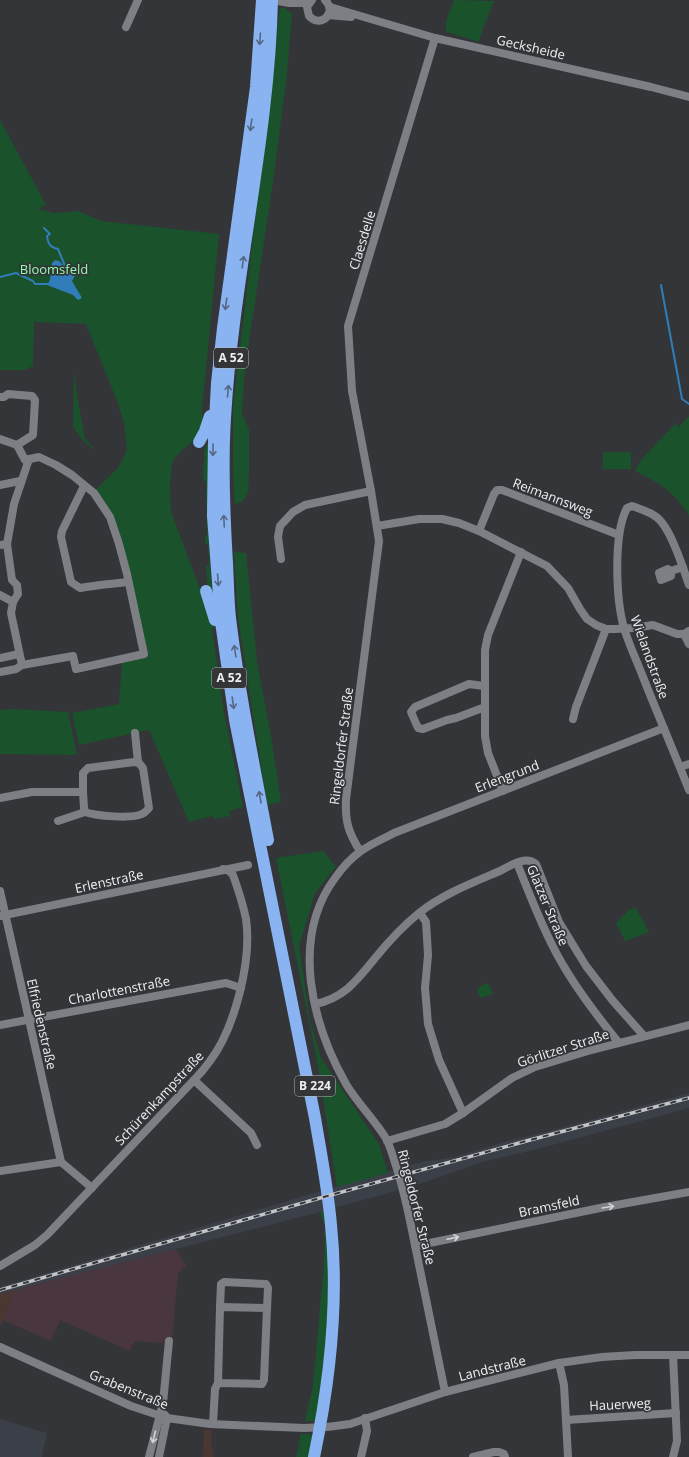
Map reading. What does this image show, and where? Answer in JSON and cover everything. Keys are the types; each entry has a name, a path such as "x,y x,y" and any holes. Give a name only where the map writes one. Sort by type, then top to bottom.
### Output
{"highway":[{"name":"A 52","path":"240,718 223,637 213,516 214,439 217,383 223,328 256,87 262,0"},
{"name":"A 52","path":"240,718 230,617 224,518 225,418 233,329 266,88 272,0"},
{"path":"200,442 206,431 217,383"},
{"path":"206,591 215,621 223,637"},
{"name":"B 224","path":"240,718 315,1118 331,1225 334,1283 332,1339 325,1397 314,1457"},
{"name":"B 224","path":"240,718 321,1115 338,1225 341,1284 339,1341 332,1398 321,1457"}],"street":[{"path":"126,27 138,0"},
{"path":"272,0 289,3 307,11 310,1 289,3"},
{"name":"Gecksheide","path":"307,11 309,16 316,21 325,19 328,7 435,38 644,85 689,97"},
{"name":"Claesdelle","path":"363,454 352,391 348,326 435,38"},
{"path":"0,396 4,397 8,394 28,395 32,396 35,400 33,435 17,445"},
{"path":"0,439 17,445 25,460 39,457 62,468 94,494 110,517 119,544 144,654 76,669 73,656 22,665 16,669 0,672"},
{"name":"Ringeldorfer Straße","path":"363,454 379,541 346,799 345,817 351,837 360,851 342,869 327,889 317,912 309,954 310,979 323,1033 336,1065 348,1086 387,1141 398,1171 445,1392"},
{"path":"22,665 11,613 13,602 18,594 16,585 12,580 3,544 20,481 29,459"},
{"path":"0,485 20,481"},
{"path":"84,486 62,531 61,537 65,561 71,582 80,588 98,584 108,585 128,582"},
{"name":"Reimannsweg","path":"480,531 494,494 497,490 502,490 619,535"},
{"path":"281,558 278,537 280,526 293,512 305,505 371,492"},
{"name":"Wielandstraße","path":"689,585 670,535 664,525 656,516 632,506 627,508 619,535 617,562 618,592 624,628 689,790"},
{"path":"377,526 418,519 442,519 459,523 480,531 547,566 568,588 587,619 596,625 606,629 634,628 653,625 676,634 686,633 689,644"},
{"path":"502,791 488,753 485,736 485,650 488,635 521,552"},
{"path":"671,571 683,567"},
{"path":"0,594 13,602"},
{"path":"573,719 576,707 606,629"},
{"path":"0,658 19,654"},
{"path":"484,686 469,684 415,707 411,712 418,728 423,729 484,707"},
{"name":"Erlengrund","path":"360,851 394,833 664,728"},
{"path":"58,821 85,812 91,814 117,816 139,815 146,812 150,805 143,768 138,762 135,733"},
{"path":"85,812 83,773 86,769 106,765 138,762"},
{"path":"680,767 689,764"},
{"path":"0,798 32,792 83,792"},
{"name":"Glatzer Straße","path":"619,1043 577,988 558,957 539,917 517,863 528,860 536,864 558,922 586,966 613,1001 644,1036"},
{"path":"315,1004 328,1002 351,987 398,931 420,913 442,898 517,863"},
{"name":"Erlenstraße","path":"3,916 248,865"},
{"name":"Schürenkampstraße","path":"0,1266 38,1243 194,1080 211,1061 222,1042 242,988 246,961 247,931 246,918 233,875 223,869"},
{"name":"Elfriedenstraße","path":"0,890 3,916 29,1019 61,1162"},
{"path":"420,913 426,922 428,955 426,988 428,1024 439,1060 463,1113"},
{"name":"Charlottenstraße","path":"0,1025 226,983 242,988"},
{"name":"Görlitzer Straße","path":"387,1141 445,1124 512,1078 532,1068 644,1036 689,1025"},
{"path":"194,1080 251,1133 256,1145"},
{"path":"0,1171 61,1162 92,1188"},
{"name":"Bramsfeld","path":"415,1246 602,1207 689,1192"},
{"path":"213,1424 215,1389 218,1383 222,1284 224,1282 266,1284 268,1288 264,1380 262,1384 218,1383"},
{"path":"220,1307 267,1308"},
{"path":"158,1457 169,1341"},
{"name":"Grabenstraße","path":"0,1347 131,1406 213,1424 304,1428"},
{"name":"Landstraße","path":"304,1428 340,1426 445,1392 559,1363 602,1357 635,1355 689,1355"},
{"path":"673,1355 677,1441 673,1457"},
{"path":"559,1363 564,1385 568,1457"},
{"name":"Hauerweg","path":"566,1420 676,1413"},
{"path":"149,1457 162,1414"},
{"path":"361,1457 367,1431 365,1418"},
{"path":"473,1457 499,1452 504,1454 505,1457"}],"shaded area":[{"path":"689,1093 689,1108 534,1150 482,1162 414,1186 320,1212 0,1294 0,1287 314,1193 421,1162 455,1157 508,1141"},
{"path":"175,1249 186,1265 178,1274 172,1342 164,1341 163,1343 134,1341 130,1351 60,1320 51,1341 3,1320 15,1289"},
{"path":"15,1289 3,1320 0,1326 0,1294"},
{"path":"0,1419 47,1433 42,1457 0,1457"},
{"path":"204,1430 212,1430 211,1442 214,1457 203,1457"}],"green space":[{"path":"454,0 494,1 479,42 447,32 446,24"},
{"path":"280,8 285,8 292,14 286,82 273,182 245,368 242,414 249,430 248,493 242,502 235,504 233,470 233,408"},
{"name":"Bloomsfeld","path":"0,120 46,205 38,209 54,213 78,211 101,221 219,234 202,409 202,429 197,437 183,449 172,464 170,485 171,512 200,589 202,589 216,626 212,628 224,713 243,807 229,811 230,816 214,819 212,816 189,822 149,730 79,745 72,713 119,704 122,663 148,657 119,534 95,490 117,469 127,451 124,422 118,403 86,324 34,322 33,366 24,370 0,370"},
{"path":"74,369 85,439 97,451 84,442 73,427"},
{"path":"689,416 689,516 684,508 666,489 635,471 641,460 676,423 678,428"},
{"path":"206,445 209,445 209,541 213,598 208,591 206,566 209,566 208,544 205,544 205,536 207,536 206,481 203,481 204,453"},
{"path":"603,452 631,452 631,469 603,469"},
{"path":"234,552 246,553 257,662 271,736 281,802 267,805 238,618"},
{"path":"11,709 68,712 77,755 0,754 0,710"},
{"path":"323,851 336,867 315,893 299,946 310,1021 321,1058 379,1144 388,1173 337,1187 318,1066 276,858"},
{"path":"636,908 649,932 625,941 616,923 630,909"},
{"path":"487,983 493,994 480,998 477,988"},
{"path":"325,1211 327,1223 330,1318 318,1421 305,1421 313,1386 324,1264 325,1226 320,1212"},
{"path":"301,1434 315,1435 310,1457 296,1457"}],"water":[{"path":"55,260 59,261 63,265 73,268 76,274 72,281 82,298 78,300 73,295 47,285 50,280 52,263"}],"waterway":[{"path":"44,228 50,234 47,236 49,243 51,246 58,249 65,266"},
{"path":"0,277 16,273 33,281 35,284 47,284"},
{"path":"661,285 682,399 689,404"}],"railway":[{"path":"0,1290 320,1198 689,1098"}]}
